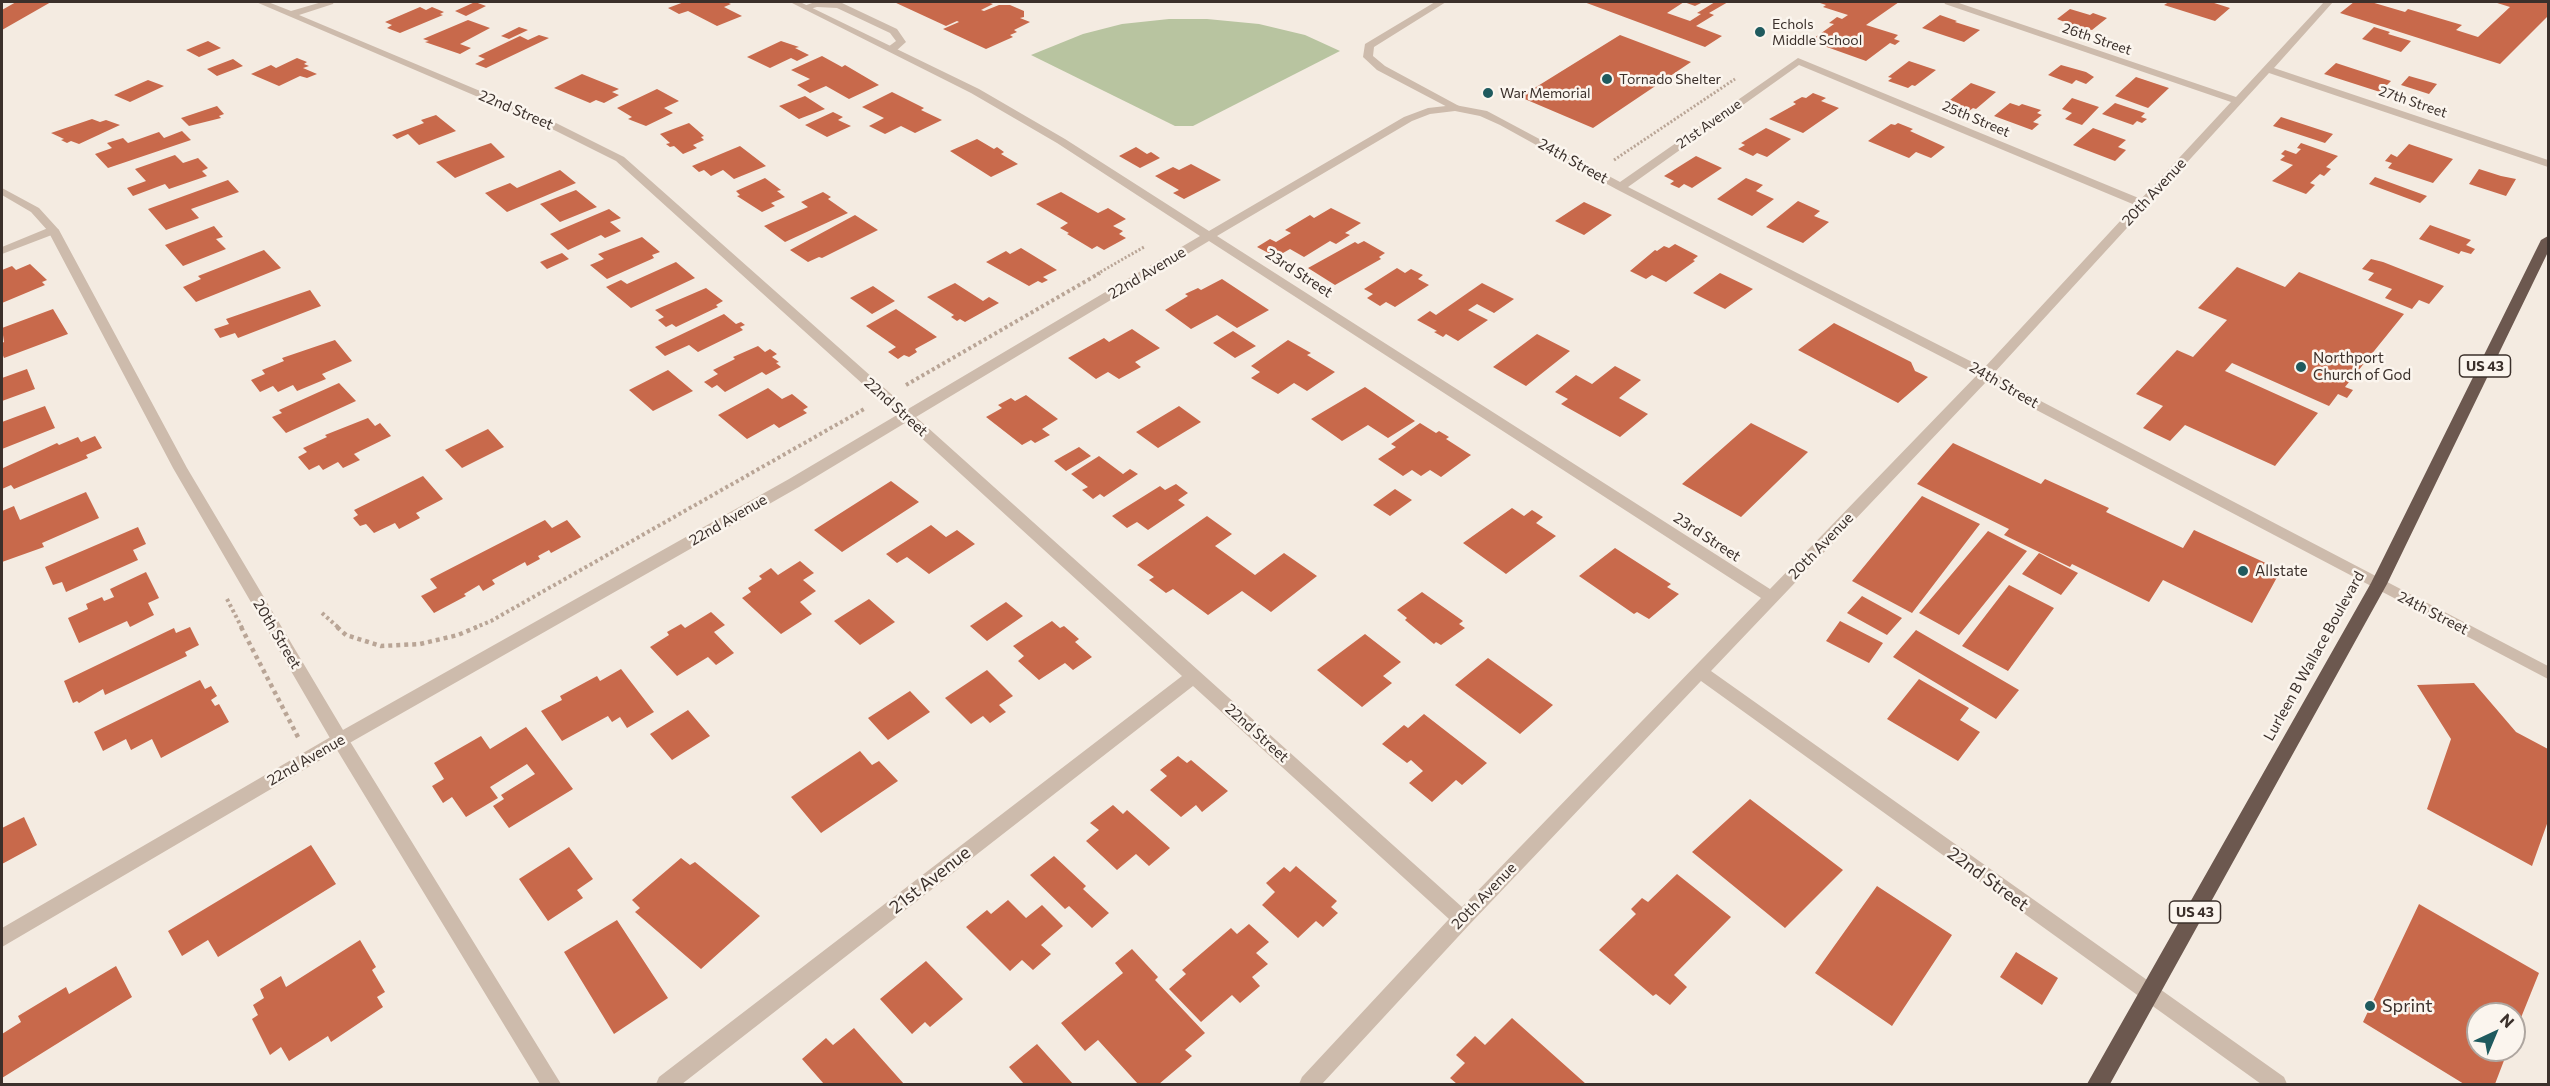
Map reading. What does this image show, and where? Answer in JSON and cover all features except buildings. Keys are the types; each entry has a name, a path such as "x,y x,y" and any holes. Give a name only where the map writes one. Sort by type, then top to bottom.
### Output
{"highway":[{"name":"Lurleen B Wallace Boulevard","path":"2098,1084 2379,584 2548,240"}],"street":[{"name":"22nd Street","path":"261,2 550,124 620,159 1462,919"},
{"path":"291,14 330,2"},
{"name":"23rd Street","path":"794,2 975,92 1061,141 1772,598"},
{"path":"806,7 825,2 839,5 894,31 901,42 892,49"},
{"path":"1441,2 1369,46 1368,57 1382,68 1455,108"},
{"name":"26th Street","path":"1948,2 2238,101"},
{"name":"20th Avenue","path":"1309,1084 1462,919 1986,374 2329,2"},
{"name":"21st Avenue","path":"1620,187 1798,61"},
{"name":"25th Street","path":"1798,61 2143,204"},
{"name":"27th Street","path":"2268,69 2548,164"},
{"name":"24th Street","path":"1455,108 1482,113 1504,123 1620,187 1986,374 2030,401 2548,673"},
{"name":"22nd Avenue","path":"2,938 340,740 794,483 1408,119 1428,111 1455,108"},
{"name":"20th Street","path":"2,191 35,210 53,230 180,468 340,740 551,1084"},
{"path":"2,251 53,230"},
{"name":"22nd Street","path":"1700,672 2277,1084"},
{"name":"21st Avenue","path":"666,1084 1194,676"}],"path":[{"path":"1614,160 1739,76"},
{"path":"322,613 346,635 381,646 420,645 458,635 491,621 1147,246"}],"green space":[{"path":"1169,19 1207,19 1259,24 1305,35 1340,51 1193,126 1175,126 1031,55 1083,34 1122,24"}],"place":[{"name":"Echols Middle School","path":"1760,32"},
{"name":"Tornado Shelter","path":"1607,79"},
{"name":"War Memorial","path":"1488,93"},
{"name":"Northport Church of God","path":"2301,367"},
{"name":"Allstate","path":"2243,571"},
{"name":"Sprint","path":"2370,1006"}]}
